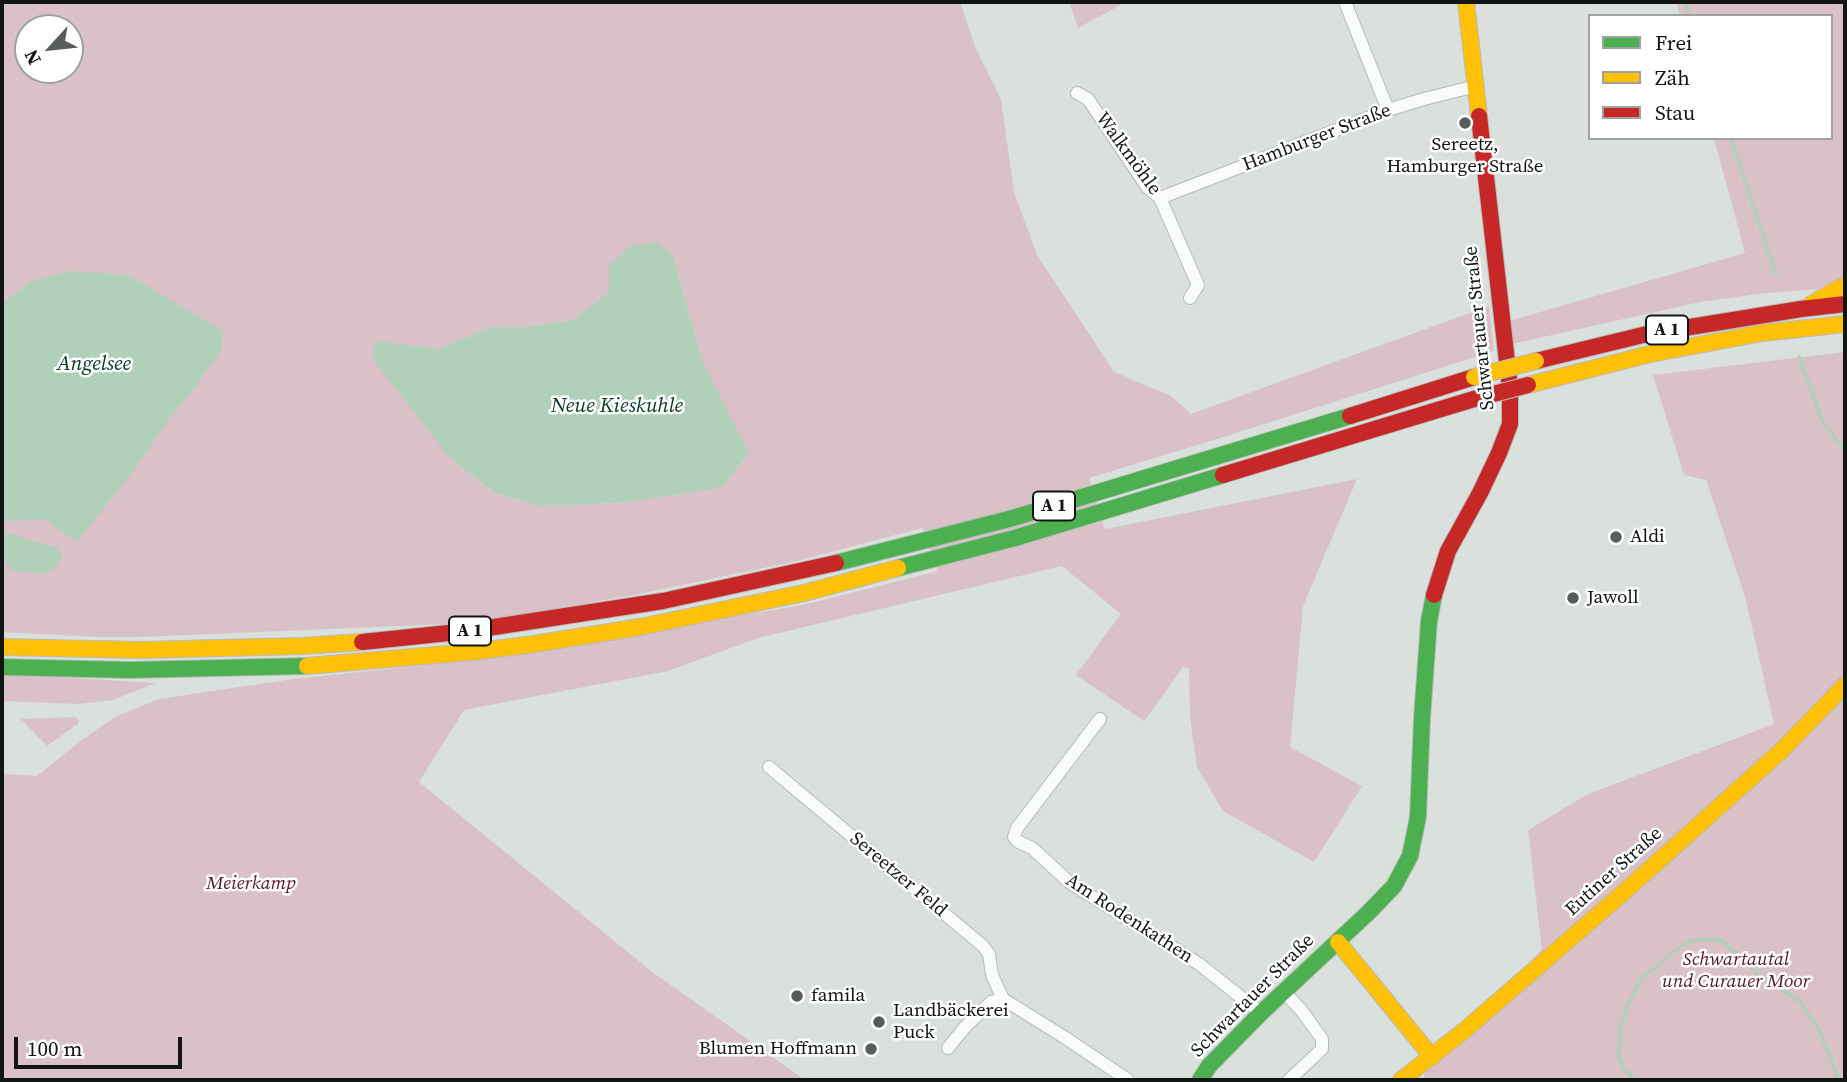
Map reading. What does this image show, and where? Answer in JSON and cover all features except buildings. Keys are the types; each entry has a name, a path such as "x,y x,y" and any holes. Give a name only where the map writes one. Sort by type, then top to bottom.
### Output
{"main road":[{"name":"Schwartauer Straße","path":"1200,1080 1209,1066 1261,1013 1394,886 1410,856 1418,817 1424,675 1435,590 1448,551 1480,494 1510,424 1510,388 1466,2"},
{"path":"1801,309 1845,285"},
{"name":"A 1","path":"2,648 141,650 303,646 468,631 637,606 801,572 1013,518 1474,377 1536,361 1647,334 1845,304"},
{"name":"A 1","path":"2,667 129,670 299,667 534,645 667,622 804,593 1014,538 1475,399 1650,354 1762,333 1845,324"},
{"name":"Eutiner Straße","path":"1401,1080 1465,1030 1624,892 1771,760 1845,685"},
{"name":"Schwartauer Straße","path":"1338,942 1432,1057"}],"street":[{"path":"1345,2 1388,110"},
{"name":"Hamburger Straße","path":"1160,198 1388,110 1476,86"},
{"name":"Walkmöhle","path":"1077,93 1088,99 1147,187 1160,198 1198,285 1190,298"},
{"name":"Am Rodenkathen","path":"1100,719 1033,806 1017,828 1014,837 1032,848 1069,881 1199,964 1261,1013"},
{"name":"Sereetzer Feld","path":"769,767 983,946 989,954 992,975 1003,999"},
{"path":"1284,992 1322,1039 1322,1049 1290,1080"},
{"path":"948,1048 991,1002 1003,999 1128,1080"}],"green space":[{"name":"Meierkamp","path":"2,2 960,2 975,47 1001,99 1014,192 1037,255 1114,372 1171,396 1191,414 1489,306 1494,351 1089,478 1105,529 1357,479 1303,606 1290,747 1362,786 1314,862 1223,811 1197,767 1190,717 1189,669 1183,667 1144,721 1076,675 1121,614 1062,566 758,638 668,671 464,710 419,782 651,971 805,1080 2,1080 2,774 37,776 115,717 159,699 293,679 463,661 803,605 938,571 922,528 797,561 634,595 472,623 98,637 2,632","holes":["673,256 702,361 749,453 722,488 620,503 540,506 495,493 450,458 379,341 439,349 490,327 526,327 573,320 609,292"]},
{"path":"1069,2 1126,2 1078,28"},
{"path":"1676,2 1845,2 1845,287 1700,302 1512,344 1509,321 1745,253 1715,140 1833,140 1833,14 1679,14"},
{"name":"Schwartautal und Curauer Moor","path":"1845,352 1845,1080 1424,1080 1425,1061 1542,949 1528,830 1586,795 1774,724 1746,600 1706,480 1684,475 1653,375"},
{"path":"2,674 156,683 113,700 79,704 2,701"},
{"path":"75,717 79,720 78,724 47,746 21,719"}],"water":[{"name":"Neue Kieskuhle","path":"656,242 673,256 702,361 749,453 722,488 620,503 540,506 495,493 450,458 372,358 374,347 379,341 439,349 490,327 526,327 573,320 609,292 609,265 631,246"},
{"name":"Angelsee","path":"69,271 128,275 223,331 221,351 128,478 77,541 43,519 2,521 2,304 30,281"},
{"path":"11,533 56,547 63,555 55,568 44,574 14,571 2,558 2,535"}],"waterway":[{"path":"1685,2 1689,14"},
{"path":"1732,140 1776,274"},
{"path":"1799,357 1822,421 1845,451"},
{"path":"1639,1080 1623,1068 1619,1057 1620,1029 1627,1007 1642,978 1685,943 1702,939 1721,940 1756,972 1800,1002 1818,1027 1839,1080"}],"traffic: fast":[{"path":"836,563 1013,518 1350,416"},
{"path":"898,568 1015,538 1223,475"},
{"path":"1200,1080 1209,1066 1261,1013 1394,886 1410,856 1418,817 1422,718 1429,621 1434,595"},
{"path":"2,667 129,670 307,666"}],"traffic: slow":[{"path":"1466,2 1479,116"},
{"path":"1811,304 1845,285"},
{"path":"1528,385 1650,354 1762,333 1845,324"},
{"path":"1474,377 1536,361"},
{"path":"307,666 471,652 640,627 804,593 898,568"},
{"path":"2,647 141,650 362,642"},
{"path":"1401,1080 1465,1030 1624,892 1781,751 1845,685"},
{"path":"1338,942 1432,1057"}],"traffic: jam":[{"path":"1434,595 1448,551 1480,493 1510,424 1510,388 1479,116"},
{"path":"1536,361 1647,334 1845,304"},
{"path":"1350,416 1474,377"},
{"path":"1474,399 1528,385"},
{"path":"1223,475 1474,399"},
{"path":"362,642 468,631 663,601 836,563"}],"place":[{"name":"Sereetz, Hamburger Straße","path":"1465,123"},
{"name":"Aldi","path":"1616,537"},
{"name":"Jawoll","path":"1573,598"},
{"name":"famila","path":"797,996"},
{"name":"Landbäckerei Puck","path":"879,1022"},
{"name":"Blumen Hoffmann","path":"871,1049"}]}
